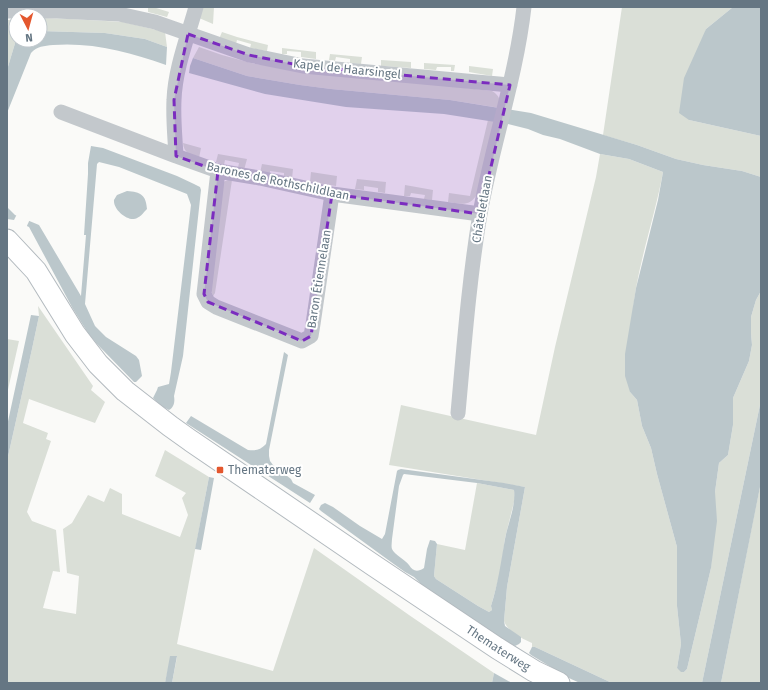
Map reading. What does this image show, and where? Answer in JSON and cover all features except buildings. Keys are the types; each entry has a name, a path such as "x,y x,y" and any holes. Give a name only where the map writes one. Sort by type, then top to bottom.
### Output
{"street":[{"path":"176,156 174,100 176,82 196,7"},
{"name":"Châteletlaan","path":"458,413 471,274 480,214 497,135 510,85 521,31 524,7"},
{"name":"Kapel de Haarsingel","path":"7,11 58,9 120,14 155,22 186,40 303,66 510,85"},
{"name":"Barones de Rothschildlaan","path":"61,112 218,171 260,178 332,194 480,214"},
{"name":"Baron Étiennelaan","path":"218,171 204,294 208,302 216,307 302,341 310,336 313,324 332,194"},
{"name":"Thematerweg","path":"7,240 36,271 75,334 98,364 125,391 191,441 373,565 503,652 534,671 559,683"}],"highlighted area":[{"path":"188,34 249,55 303,66 510,85 480,214 332,194 311,336 302,341 208,302 204,294 218,171 176,156 174,100"}],"shaded area":[{"path":"146,7 153,7 169,12 167,17 148,12 148,8"},
{"path":"201,7 214,7 213,24 199,18"},
{"path":"622,7 733,7 706,29 689,120 761,136 761,177 742,171 676,159 603,135"},
{"path":"733,7 761,7 761,136 689,120 679,113 684,78 706,29"},
{"path":"48,18 123,22 165,32 167,47 145,39 105,33 48,31"},
{"path":"8,20 8,48 14,48 7,70"},
{"path":"48,31 105,33 145,39 167,47 166,65 110,49 68,44 48,46"},
{"path":"222,32 268,45 267,51 250,48 251,44 237,40 236,44 219,39"},
{"path":"199,47 255,64 492,91 499,98 500,108 450,100 331,89 247,76 193,58"},
{"path":"14,48 38,48 31,53 7,113 7,70"},
{"path":"282,48 316,52 316,59 301,57 301,52 287,51 287,54 282,54"},
{"path":"330,54 362,57 361,64 350,63 350,59 336,57 335,61 329,60"},
{"path":"193,58 247,76 300,85 450,100 531,113 637,145 676,159 742,171 761,177 761,291 756,300 751,317 752,345 749,361 733,398 733,425 728,455 719,463 715,492 717,521 711,568 687,669 684,672 681,672 677,668 681,644 677,606 677,547 651,448 642,426 637,400 630,392 625,376 625,354 636,288 658,200 663,172 629,159 600,154 560,139 508,124 444,114 346,107 265,94 189,73"},
{"path":"381,60 411,62 411,68 381,66"},
{"path":"424,63 455,65 454,71 451,71 451,67 437,67 436,70 424,69"},
{"path":"469,66 493,69 492,76 469,72"},
{"path":"488,120 496,122 477,194 471,201 465,204 448,202 449,193 470,196"},
{"path":"183,143 201,148 199,158 188,153"},
{"path":"91,146 103,148 177,176 200,187 201,190 183,356 174,396 174,404 169,410 161,406 153,398 158,387 169,384 171,372 191,205 187,194 119,167 99,162 97,164 85,304 95,326 106,337 136,356 139,360 142,376 136,382 134,382 88,333 73,309 29,227 14,220 7,219 7,207 15,215 39,225 81,296 86,235 84,235 88,163"},
{"path":"218,154 247,159 244,170 238,168 239,163 225,160 224,165 216,162"},
{"path":"600,154 629,159 663,172 639,273 634,301 631,340 630,392 637,400 642,426 651,448 677,547 677,606 681,644 677,668 684,672 687,669 711,568 715,492 719,463 728,455 733,425 733,398 749,361 752,345 751,317 756,300 761,291 761,400 702,683 612,683 535,647 532,647 532,643 520,637 508,628 504,621 507,587 525,487 389,465 401,405 536,435 555,347 596,177"},
{"path":"262,164 293,169 292,179 284,178 284,173 270,171 270,175 260,173"},
{"path":"311,172 337,176 336,186 310,182"},
{"path":"357,179 386,182 385,193 378,192 378,188 364,186 364,190 355,189"},
{"path":"232,180 215,293 213,296 208,282 223,182"},
{"path":"405,185 433,190 432,200 424,199 425,195 411,193 410,196 404,196"},
{"path":"127,191 139,193 145,200 147,209 134,219 124,216 114,203 117,195"},
{"path":"38,306 93,386 91,390 105,402 95,423 29,399 23,423 48,433 46,439 51,441 27,512 32,521 56,530 60,572 53,571 43,608 76,614 79,576 67,573 63,529 72,523 88,495 104,502 110,488 122,494 122,514 180,537 188,515 182,498 186,493 155,476 165,450 209,477 177,644 273,671 314,548 494,673 492,683 172,683 177,657 171,656 165,683 7,683 7,461 39,316"},
{"path":"31,315 39,316 7,461 7,426"},
{"path":"7,339 19,341 7,394"},
{"path":"284,352 288,355 269,456 273,465 291,479 293,483 315,495 310,503 186,423 191,416 248,450 262,448 266,444"},
{"path":"761,400 761,482 721,683 702,683"},
{"path":"401,469 525,487 507,587 504,621 505,626 521,637 521,642 519,644 515,646 507,642 468,617 319,509 321,505 325,503 382,539 385,534 398,470","holes":["404,474 477,483 514,490 513,508 506,533 491,606 492,610 489,612 436,579 434,576 437,544 435,541 430,540 424,568 418,571 412,569 392,549 399,486"]},
{"path":"209,477 214,478 201,550 195,549"},
{"path":"761,482 761,683 721,683 756,506"},
{"path":"477,483 514,490 515,498 505,538 501,570 491,606 492,610 489,612 436,579 434,576 437,544 465,550"},
{"path":"532,647 535,647 612,683 580,683 571,679 531,655 529,653"},
{"path":"170,656 177,656 172,683 165,683"},
{"path":"494,673 512,683 492,683"}],"pier":[{"path":"17,214 30,219 26,228 13,222"}],"place":[{"name":"Thematerweg","path":"220,470"}]}
